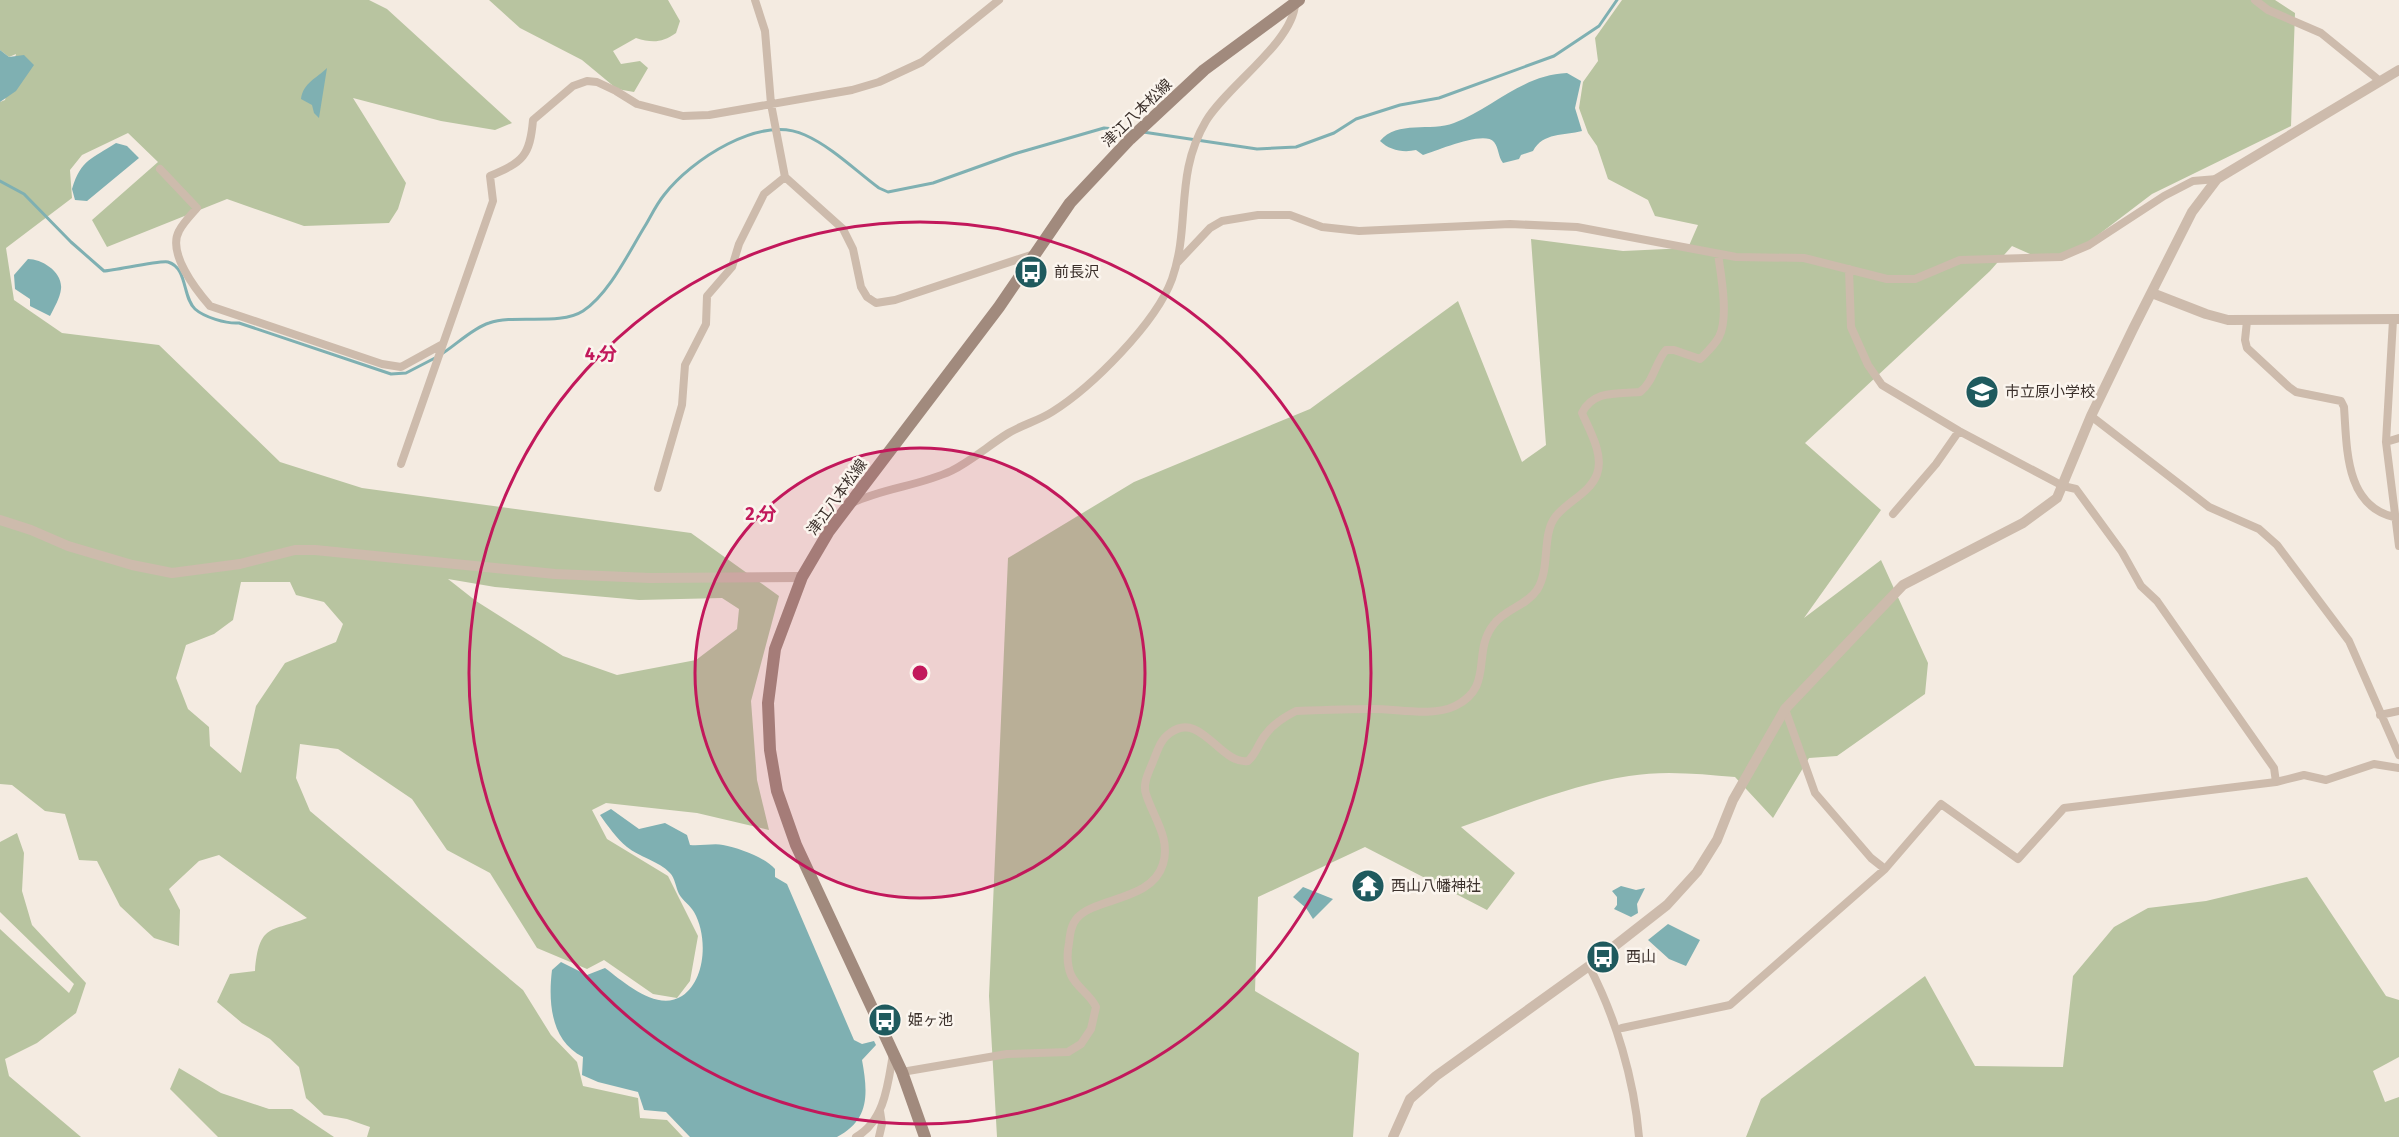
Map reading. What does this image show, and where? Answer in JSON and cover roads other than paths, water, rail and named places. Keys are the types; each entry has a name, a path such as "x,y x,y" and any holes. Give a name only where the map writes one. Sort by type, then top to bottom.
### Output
{"main road":[{"name":"津江八本松線","path":"924,1137 902,1072 796,845 776,781 770,750 768,703 775,649 802,577 829,531 999,307 1070,203 1130,139 1204,70 1297,2"}],"street":[{"path":"755,0 765,31 771,104 785,177 843,229 853,249 861,287 867,297 876,303 895,300 1034,254"},
{"path":"401,464 493,201 490,176 516,165 531,147 533,120 573,86 587,81 597,82 637,104 683,116 710,116 852,90 903,72 934,53 999,0"},
{"path":"2255,0 2268,10 2321,33 2380,81"},
{"path":"849,505 865,497 949,472 974,458 1018,427 1052,412 1120,352 1152,318 1177,263 1186,171 1192,149 1207,119 1235,84 1285,32 1297,2"},
{"path":"1394,1137 1410,1099 1436,1076 1589,966 1668,905 1697,872 1717,840 1733,801 1785,709 1903,585 2037,514 2057,498 2091,416 2192,212 2217,179 2399,70"},
{"path":"160,169 196,208 178,232 178,257 195,289 210,306 382,364 401,367 441,345"},
{"path":"658,488 682,405 685,365 706,324 707,296 732,267 739,244 764,195 785,177"},
{"path":"1177,263 1210,228 1222,221 1258,215 1290,215 1322,227 1359,231 1545,224 1577,227 1736,257 1804,258 1887,279 1915,279 1960,260 2061,257 2089,245 2164,196 2193,181 2217,179"},
{"path":"902,1072 1007,1054 1068,1052 1081,1044 1091,1029 1096,1007 1071,974 1068,950 1072,927 1083,913 1146,886 1159,875 1164,861 1161,828 1146,794 1145,785 1160,743 1170,733 1179,728 1191,728 1204,734 1233,760 1248,761 1256,755 1265,734 1276,723 1296,711 1442,710 1466,701 1476,690 1485,644 1493,624 1529,600 1537,589 1545,570 1550,526 1555,517 1584,492 1596,475 1599,466 1595,442 1582,413 1587,403 1599,395 1640,392 1650,381 1659,358 1666,350 1674,350 1700,359 1720,335 1723,286 1718,254"},
{"path":"1849,269 1851,327 1875,377 1907,402 2063,486 2076,489 2122,552 2141,586 2163,609 2274,768 2276,782"},
{"path":"2152,293 2206,314 2247,321 2396,319 2386,442 2399,546"},
{"path":"2247,321 2245,340 2247,348 2289,387 2296,392 2340,401 2344,407 2348,456 2354,484 2377,513 2394,517"},
{"path":"2091,416 2209,507 2259,529 2277,545 2349,641 2399,755"},
{"path":"1893,514 1936,464 1959,430"},
{"path":"2386,442 2399,438"},
{"path":"0,520 68,546 132,565 172,573 240,564 295,550 315,550 555,574 650,578 802,577"},
{"path":"1785,709 1815,793 1871,858 1885,869"},
{"path":"2380,715 2399,711"},
{"path":"1622,1028 1730,1005 1885,869 1941,804 2018,860 2064,808 2276,782 2304,776 2326,780 2374,764 2399,768"},
{"path":"1589,966 1601,989 1620,1042 1636,1108 1639,1137"},
{"path":"856,1137 864,1132 880,1111 886,1094 893,1053"},
{"path":"879,1137 882,1124 880,1111"}],"water":[{"path":"0,50 9,57 24,55 34,65 16,91 0,102"},
{"path":"327,68 319,118 314,113 312,105 301,99 307,85"},
{"path":"1567,73 1581,81 1575,108 1582,131 1548,138 1537,145 1533,151 1521,155 1519,159 1503,163 1496,144 1489,139 1471,140 1423,155 1416,150 1392,149 1380,141 1387,135 1405,128 1454,123 1522,86 1551,75"},
{"path":"116,143 127,146 139,158 87,201 75,200 72,189 79,171 88,161"},
{"path":"28,259 45,264 59,277 61,289 50,316 30,306 30,299 15,289 14,275"},
{"name":"姫ヶ池","path":"611,809 639,829 665,823 687,835 690,845 720,844 751,854 775,869 775,877 787,884 854,1040 862,1044 874,1041 876,1045 862,1060 865,1084 864,1104 861,1114 848,1130 837,1137 690,1137 666,1112 644,1110 638,1092 598,1082 582,1075 583,1057 564,1041 554,1020 551,995 552,970 561,962 587,975 605,968 642,994 662,1000 672,1000 682,996 690,989 696,980 702,957 703,945 698,922 679,894 672,875 619,840 600,815"},
{"path":"1621,886 1636,890 1645,888 1637,904 1638,913 1631,917 1614,909 1617,905 1617,897 1612,891"},
{"path":"1303,887 1333,899 1313,919 1306,908 1293,897"},
{"path":"1668,924 1700,940 1686,966 1669,959 1648,940"}],"waterway":[{"path":"1143,132 1257,149 1296,147 1334,133 1356,119 1400,105 1439,98 1554,56 1599,26 1617,0"},
{"path":"443,353 471,332 489,323 511,319 562,318 583,311 610,283 658,203 676,182 709,155 748,136 768,131 787,130 805,135 825,146 879,188 888,192 933,183 1014,154 1104,128 1134,131"},
{"path":"0,181 24,194 71,242 104,271 164,262 174,265 182,276 191,304 199,312 209,317 239,323 391,374 406,373 435,358"}],"place":[{"name":"前長沢","path":"1031,272"},
{"name":"市立原小学校","path":"1982,392"},
{"name":"西山八幡神社","path":"1368,886"},
{"name":"西山","path":"1603,957"},
{"name":"姫ヶ池","path":"885,1020"}]}
